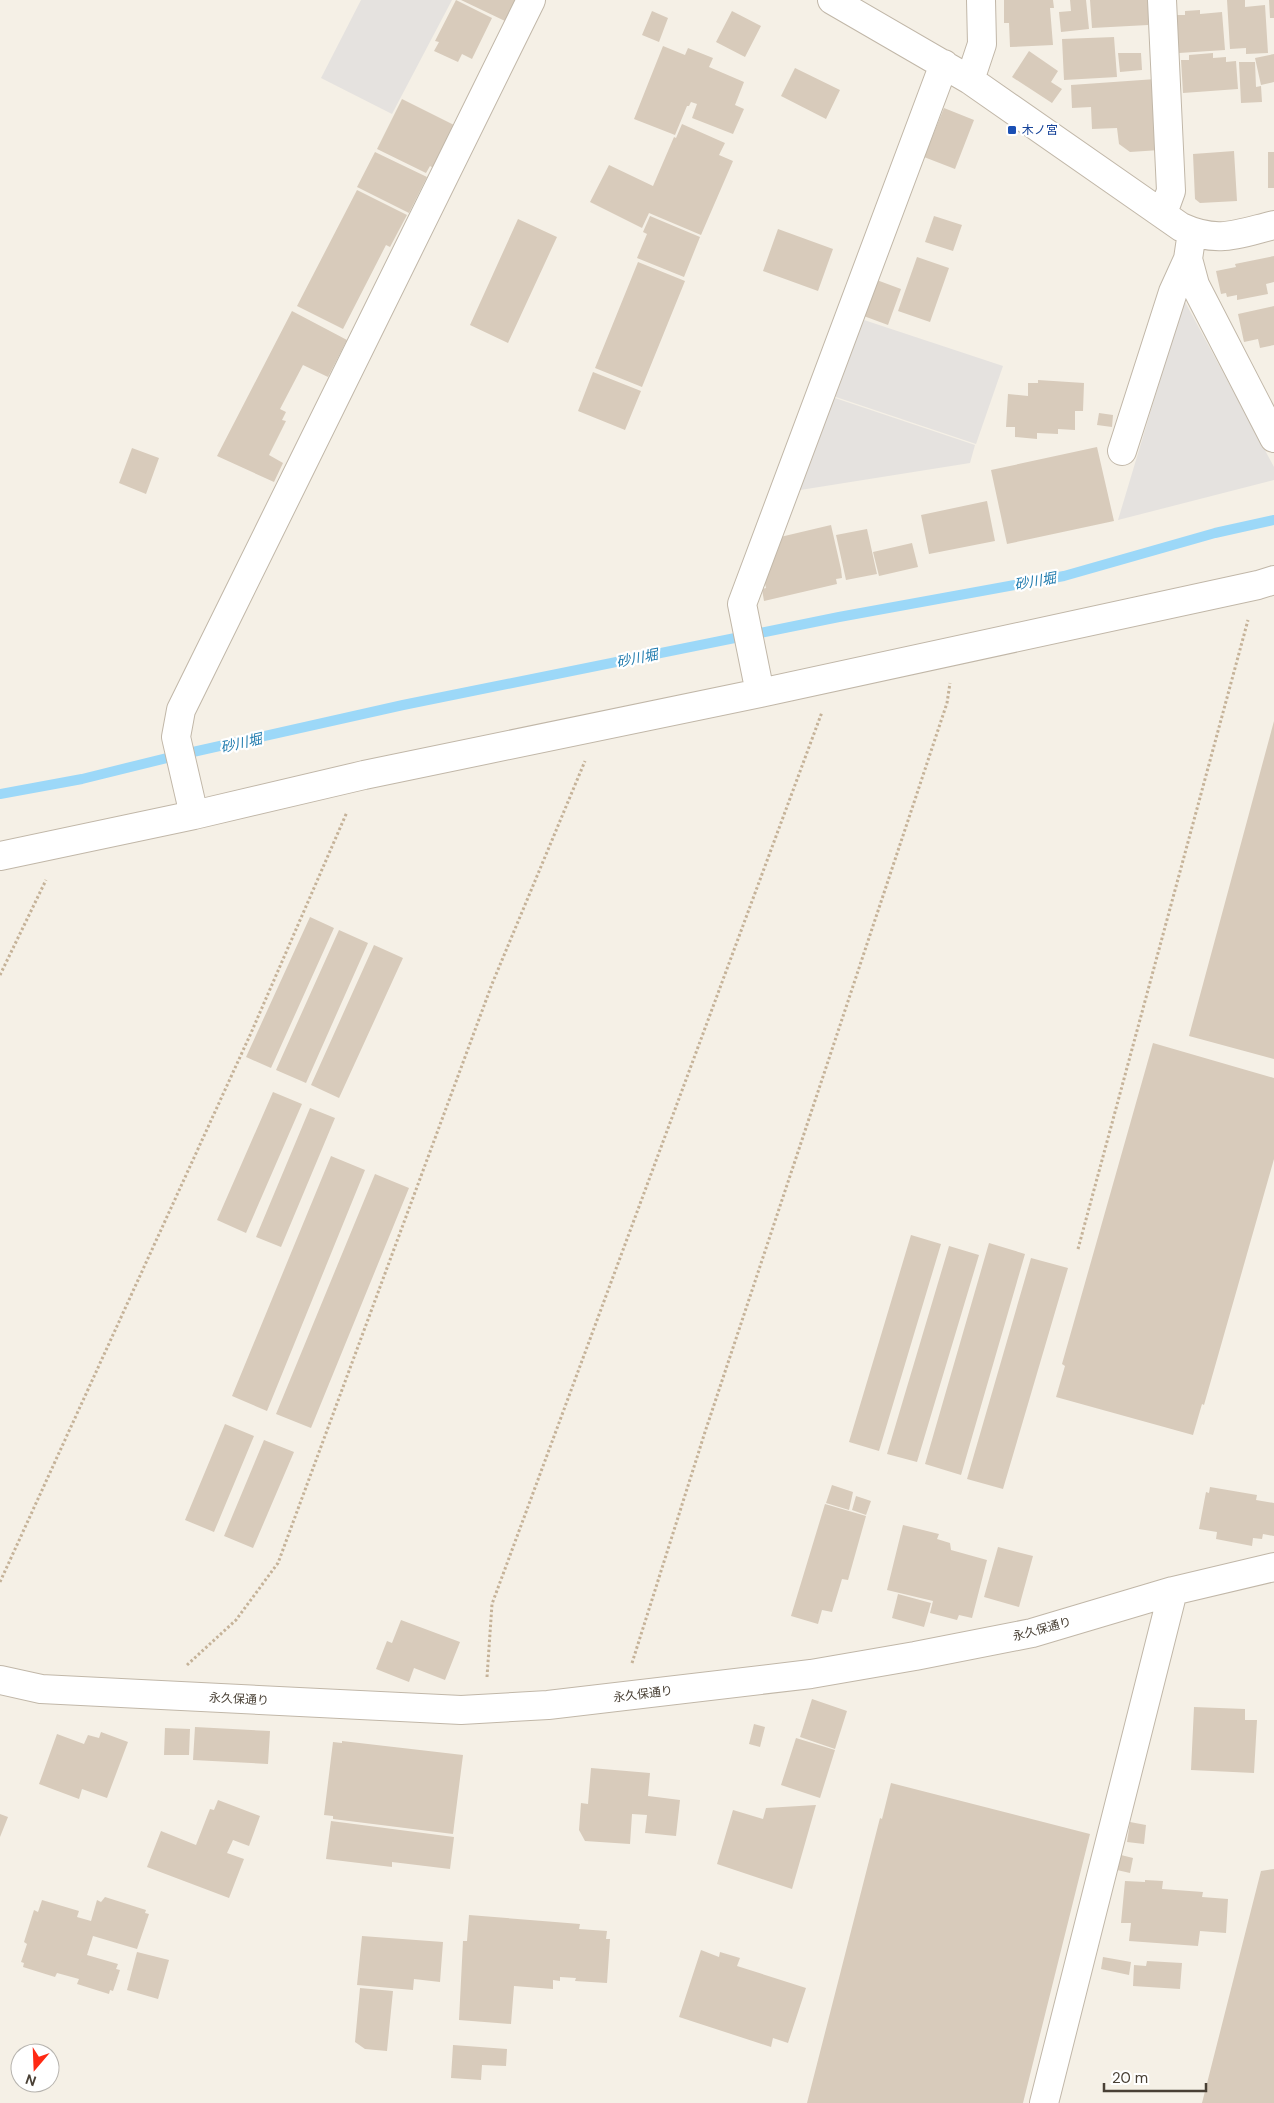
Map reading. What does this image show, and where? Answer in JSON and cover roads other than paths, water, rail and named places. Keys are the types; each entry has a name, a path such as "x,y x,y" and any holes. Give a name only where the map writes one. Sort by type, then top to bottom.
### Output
{"street":[{"path":"194,815 176,737 181,710 531,0"},
{"path":"832,0 970,80 1163,214 1192,232 1220,238 1274,226"},
{"path":"970,80 982,44 981,0"},
{"path":"1162,0 1171,191 1163,214"},
{"path":"758,686 742,604 944,64"},
{"path":"1122,451 1173,292 1188,259 1192,232"},
{"path":"1188,259 1195,285 1274,438"},
{"path":"0,856 194,815 364,774 600,726 758,686 835,676 1266,582"},
{"name":"永久保通り","path":"0,1680 41,1689 461,1710 621,1697 811,1674 1032,1633 1173,1591 1274,1567"},
{"path":"1044,2103 1173,1591"}],"waterway":[{"name":"砂川堀","path":"0,794 82,779 175,756 403,705 839,617 1064,576 1215,533 1274,520"}],"place":[{"name":"木ノ宮","path":"1012,130"}]}
